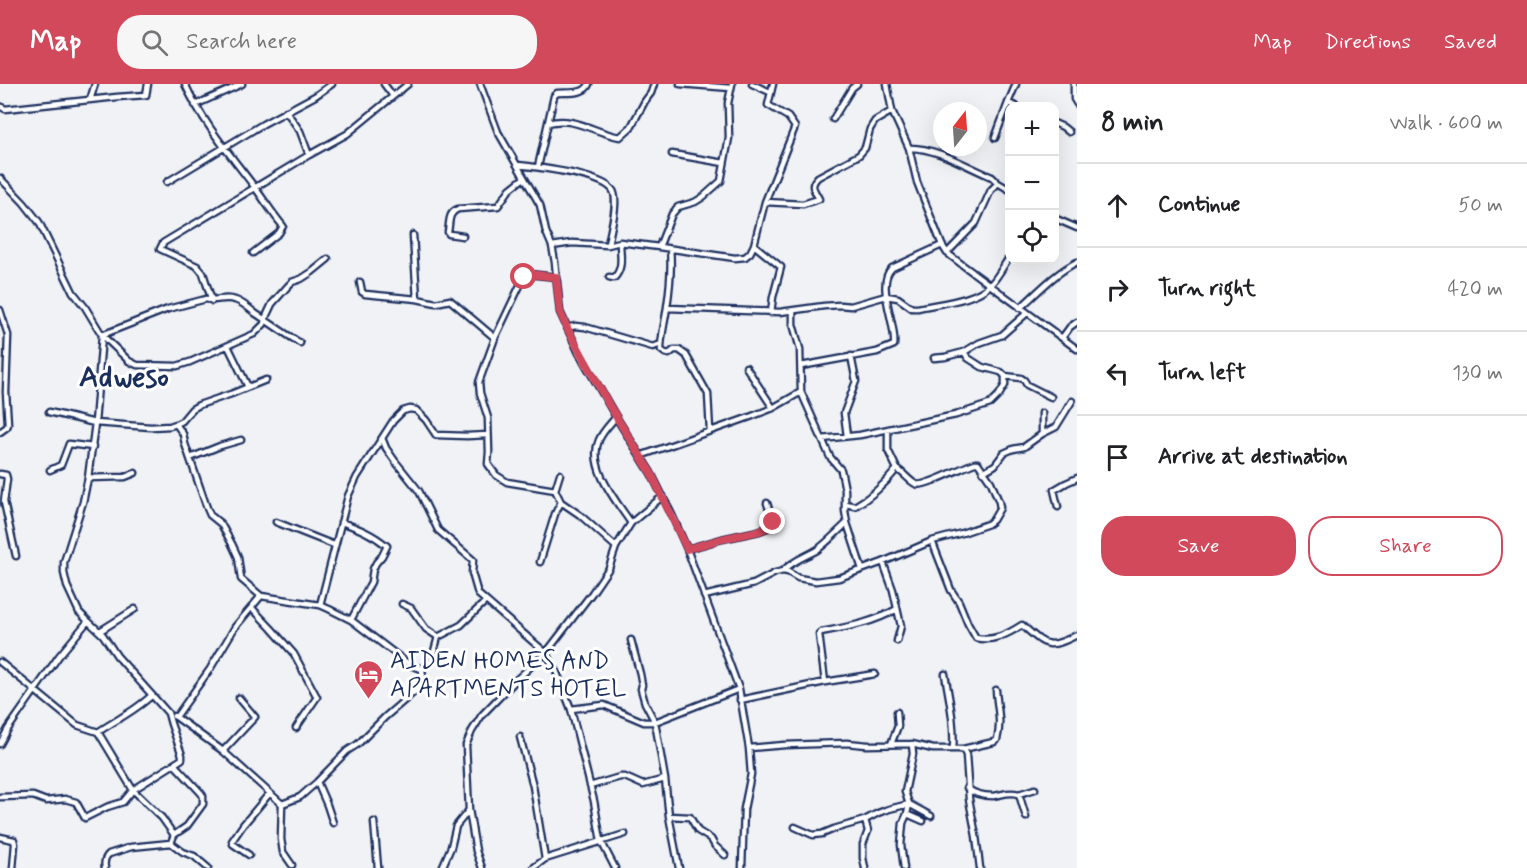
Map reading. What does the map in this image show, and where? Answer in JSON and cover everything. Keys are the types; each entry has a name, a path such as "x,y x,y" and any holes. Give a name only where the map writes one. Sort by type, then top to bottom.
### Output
{"street":[{"path":"90,99 95,84"},
{"path":"0,106 5,109 146,95 148,84"},
{"path":"185,84 195,105 224,148 283,226 279,233 253,253"},
{"path":"195,105 242,84"},
{"path":"167,182 332,84"},
{"path":"384,84 393,96"},
{"path":"212,301 203,273 197,266 160,249 161,246 346,134 408,84"},
{"path":"480,84 498,132 540,205 546,232 552,246 560,312 579,353 663,496 687,549 739,688 751,774 744,809 742,868"},
{"path":"538,167 554,96 557,93 585,91 589,84"},
{"path":"548,123 559,120 574,122 620,137 631,127 654,84"},
{"path":"660,247 672,214 678,207 695,202 714,189 721,181 729,138 728,103 732,86 680,84"},
{"path":"752,84 770,92"},
{"path":"552,246 572,243 608,245 620,242 735,258 745,257 754,245 765,202 795,127 788,117 768,105 773,84"},
{"path":"833,119 852,88 857,84"},
{"path":"887,84 892,111 909,148 917,183 942,246 947,253 1077,349"},
{"path":"1008,102 1016,84"},
{"path":"1074,84 1074,99 1077,104"},
{"path":"286,111 300,131 309,155"},
{"path":"765,202 803,204 817,201 819,199 813,182 859,155 865,148 870,129 875,121 892,111"},
{"path":"995,138 1005,111"},
{"path":"1059,125 1069,132"},
{"path":"909,148 929,150 992,177 1005,187"},
{"path":"672,154 724,163"},
{"path":"517,165 591,178 611,187 614,192 614,208 608,245"},
{"path":"0,178 39,222 73,292 102,334 129,361 137,364 177,366 254,333 264,324 272,304 292,282 312,272 328,259"},
{"path":"463,236 448,232 452,212 459,209 498,206 510,189 524,178"},
{"path":"947,253 976,223 991,190 998,183"},
{"path":"1059,220 1077,228"},
{"path":"412,235 417,300"},
{"path":"609,278 614,278 620,269 620,242"},
{"path":"754,245 781,267 771,313"},
{"path":"801,366 877,352 894,345 886,296 888,272 892,268 942,246"},
{"path":"670,249 672,267 661,350 669,354 674,350 680,350 686,355 708,394 710,430"},
{"path":"1020,308 1054,276 1077,262"},
{"path":"667,308 771,313 824,306 850,306 886,296 898,298 912,308 918,308 977,294 991,285 1005,264"},
{"path":"555,490 507,482 496,475 488,464 488,418 479,382 495,338 524,277 528,274 556,277"},
{"path":"360,282 364,294 436,303 450,300 495,338"},
{"path":"102,334 168,309 206,299 212,301 232,298 300,343"},
{"path":"0,310 8,335 3,393 8,424 0,432"},
{"path":"793,311 800,349 801,392 830,457 841,470 847,523 862,569"},
{"path":"934,358 964,352 978,343 1002,335 1027,313"},
{"path":"1062,338 1077,322"},
{"path":"567,328 585,327 652,347 661,344"},
{"path":"102,334 93,447 83,502 64,561 67,586 79,612 100,631 117,656 168,713 223,751 282,804"},
{"path":"228,346 248,387"},
{"path":"964,352 968,358 982,367 1001,372 1005,376 1021,378 1026,385 1052,397"},
{"path":"847,436 844,413 856,381 850,356"},
{"path":"746,367 773,408"},
{"path":"822,439 860,435 956,415 990,404 1005,385 1005,376"},
{"path":"49,412 95,423 170,426 182,421 192,408 266,380"},
{"path":"640,456 710,430 731,425 773,408 801,392"},
{"path":"983,472 995,465 1004,453 1024,447 1056,427 1072,401"},
{"path":"320,605 348,496 393,421 403,411 410,408 416,410 426,420 436,435 488,435"},
{"path":"1042,413 1042,434"},
{"path":"616,417 598,441 597,466 610,492 631,523"},
{"path":"177,424 183,434 197,483 210,514 221,524 238,557 241,579 261,597 320,605 351,620 410,665 422,669"},
{"path":"704,596 754,584 783,571 798,578 816,581 839,578 932,541 974,530 993,520 1000,508 999,502 991,482 978,463 916,485 897,469 888,450 888,429"},
{"path":"382,438 395,461 419,490 438,530 473,560 472,573 476,591 485,602 546,653 555,668 571,709 601,841 615,868"},
{"path":"190,458 241,440"},
{"path":"50,470 61,465 69,444 93,447"},
{"path":"846,504 855,506 864,501 887,482 897,469"},
{"path":"88,478 124,477 135,472"},
{"path":"0,474 6,476 7,479 4,502 16,556"},
{"path":"560,474 555,490 561,502 580,515 616,547"},
{"path":"1058,507 1054,490 1077,478"},
{"path":"482,868 476,851 469,810 466,745 472,731 482,715 546,653 598,585 609,568 616,547 631,523 663,496"},
{"path":"540,562 561,502"},
{"path":"687,549 772,526 773,522 767,503"},
{"path":"276,522 334,545"},
{"path":"341,522 367,532 387,546 373,569 371,582 351,620"},
{"path":"783,571 790,564 826,543 847,523"},
{"path":"932,541 951,590 960,602 975,638 993,639 1022,625 1034,636 1050,645 1060,644 1077,635"},
{"path":"883,562 901,626 897,641"},
{"path":"176,717 210,669 235,627 261,597"},
{"path":"422,669 431,662 438,637 461,625 485,602"},
{"path":"402,604 411,608 426,629 438,637"},
{"path":"252,608 294,654 317,697 296,728"},
{"path":"100,631 135,609"},
{"path":"825,682 819,634 882,618 897,609"},
{"path":"0,744 59,656 88,621"},
{"path":"631,640 640,674 642,685 640,689 655,722 679,868"},
{"path":"0,662 77,724 98,732 133,790 162,818 174,835"},
{"path":"282,804 300,796 414,692 423,678 422,669"},
{"path":"740,700 875,674"},
{"path":"945,674 953,721 953,749"},
{"path":"571,709 604,705 644,722 655,722 739,688"},
{"path":"749,748 847,743 912,744 933,748 963,749 996,740 1000,716 996,690"},
{"path":"98,732 127,715 152,696"},
{"path":"223,751 255,717 239,698"},
{"path":"891,744 898,726 897,712"},
{"path":"0,797 33,796 46,801 69,800 76,802 85,818 123,802 133,790 182,759 168,713"},
{"path":"520,737 533,786 546,859"},
{"path":"904,868 901,844 903,823 909,804 905,792 913,754 912,744"},
{"path":"963,749 966,755 967,788 980,868"},
{"path":"171,843 174,835 187,826 203,804 204,799 174,764"},
{"path":"590,786 620,777 643,785 665,779"},
{"path":"316,782 333,823"},
{"path":"967,788 973,793 993,796 1008,792 1019,795 1035,789"},
{"path":"249,855 232,841 269,794"},
{"path":"1019,795 1026,817"},
{"path":"282,804 283,852 292,865"},
{"path":"795,827 813,835 822,834 909,804 931,816"},
{"path":"442,868 451,847 456,826 469,810"},
{"path":"907,814 923,821"},
{"path":"669,816 690,818 698,831 711,839 715,846 726,855"},
{"path":"865,820 868,831 863,844 865,868"},
{"path":"374,822 378,868"},
{"path":"533,868 546,859 625,834"},
{"path":"0,837 14,840 13,868"},
{"path":"105,868 106,856 109,854 131,847 171,843 183,852 194,856 206,868"}],"place":[{"name":"AIDEN HOMES AND APARTMENTS HOTEL","path":"369,700"}],"district":[{"name":"Adweso","path":"124,376"}],"route":[{"path":"524,277 528,274 556,277 560,312 579,353 651,473 687,549 759,531 772,526 773,522"}]}
